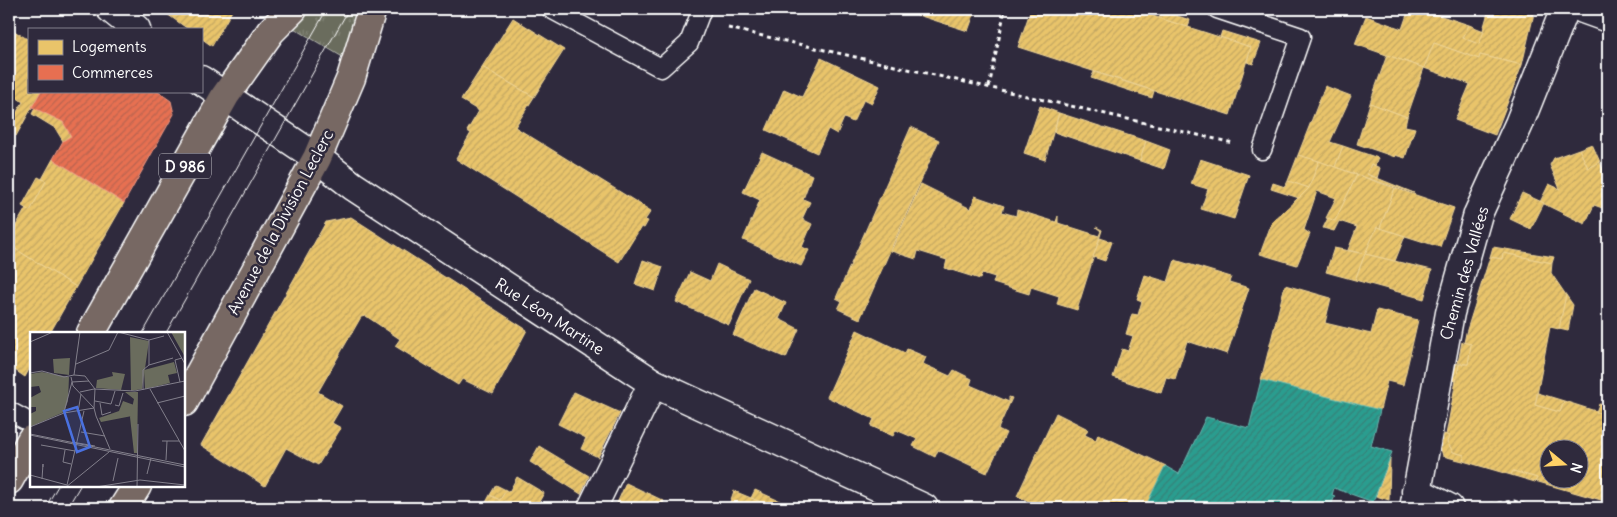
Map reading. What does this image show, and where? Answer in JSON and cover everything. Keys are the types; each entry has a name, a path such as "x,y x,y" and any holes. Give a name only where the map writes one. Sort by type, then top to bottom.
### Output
{"main road":[{"name":"D 986","path":"92,332 225,96 271,31 293,9"},
{"name":"Avenue de la Division Leclerc","path":"185,400 317,158 351,78 372,9"},
{"path":"9,480 30,442"},
{"path":"123,508 136,487"}],"street":[{"path":"111,9 135,28"},
{"name":"Chemin des Vallées","path":"1415,500 1450,313 1478,214 1519,124 1565,9"},
{"path":"1584,9 1608,18"},
{"name":"Rue Léon Martine","path":"202,81 317,158 353,186 653,383 924,508"},
{"path":"592,508 653,383"},
{"path":"1415,500 1449,508"}],"lane":[{"path":"551,9 661,68 689,43 700,15"},
{"path":"1217,9 1301,37 1262,150"},
{"path":"9,411 30,422"}],"path":[{"path":"989,87 1005,9"},
{"path":"700,15 989,87 1262,150"},
{"path":"1475,508 1486,504 1514,501 1535,508"}],"green space":[{"path":"307,9 362,9 346,59 292,27"}],"building: Logements":[{"path":"160,9 233,9 212,46 202,39 202,28 187,28"},
{"path":"899,9 976,9 968,31"},
{"path":"1031,9 1155,9 1153,16 1251,47 1230,115 1018,47"},
{"path":"1409,9 1420,9 1469,25 1463,38 1479,44 1489,9 1535,9 1522,65 1480,55 1479,59 1434,43 1424,68 1355,44 1366,16 1402,29"},
{"path":"1162,11 1190,20 1188,27 1159,18"},
{"path":"513,18 564,50 534,97 482,67"},
{"path":"1469,25 1484,31 1479,44 1463,38"},
{"path":"9,28 28,39 28,92 40,92 16,136 9,131 9,118 12,120 23,102 9,92"},
{"path":"1222,31 1261,43 1253,64 1247,62 1251,47 1220,37"},
{"path":"1434,43 1479,59 1480,55 1522,65 1495,135 1455,120 1470,84 1424,68"},
{"path":"1387,55 1424,68 1407,117 1370,103"},
{"path":"821,58 880,86 872,103 864,99 853,122 844,118 837,134 828,129 817,153 766,130 784,89 802,97"},
{"path":"482,67 534,97 515,127 651,211 645,220 648,221 644,228 641,227 619,262 456,159 471,133 467,131 479,111 461,100"},
{"path":"1094,72 1154,91 1152,98 1091,78"},
{"path":"1325,86 1351,96 1330,142 1343,146 1335,167 1298,155"},
{"path":"1370,103 1407,117 1405,126 1415,128 1405,158 1395,155 1395,157 1357,144"},
{"path":"1040,106 1059,113 1045,160 1024,153"},
{"path":"35,108 63,122 71,136 63,141 55,128 32,114"},
{"path":"1059,113 1146,141 1140,161 1054,132"},
{"path":"911,127 939,140 860,319 838,309 842,301 836,298"},
{"path":"1146,141 1170,150 1164,169 1140,161"},
{"path":"1592,144 1600,162 1588,168 1579,149"},
{"path":"1343,146 1378,158 1375,166 1371,164 1367,174 1371,176 1370,179 1335,167"},
{"path":"1579,149 1588,168 1600,162 1603,169 1608,166 1608,210 1594,205 1585,224 1540,202 1549,184 1560,189 1550,165 1554,158"},
{"path":"762,152 812,175 803,199 810,202 802,219 812,224 802,247 809,250 801,266 743,240 760,200 743,192"},
{"path":"1298,155 1319,161 1309,188 1288,181"},
{"path":"53,159 124,203 76,287 9,245 9,238 26,208 30,211 46,181 42,179"},
{"path":"1200,159 1249,175 1234,219 1201,209 1208,189 1191,184"},
{"path":"1319,161 1357,175 1335,221 1326,218 1336,198 1317,191 1304,230 1310,234 1297,265 1260,254 1272,222 1309,188"},
{"path":"1371,164 1380,168 1377,178 1367,174"},
{"path":"1357,175 1395,188 1380,228 1377,227 1365,254 1348,250 1357,227 1339,221 1334,231 1323,228 1328,218 1335,221"},
{"path":"1371,176 1377,178 1414,193 1370,179"},
{"path":"38,177 46,181 30,211 22,206"},
{"path":"1288,181 1309,188 1299,198 1271,189 1273,183 1285,187"},
{"path":"921,184 971,209 975,196 1004,206 1002,212 1016,216 1017,210 1056,222 1058,216 1058,223 1099,236 1101,231 1096,227 1102,230 1077,310 1057,304 1059,296 1031,287 1029,294 993,283 995,277 982,273 980,279 945,268 947,260 918,251 916,259 891,251"},
{"path":"1395,188 1454,208 1440,247 1380,228"},
{"path":"1522,193 1544,203 1531,229 1510,219"},
{"path":"351,217 527,330 493,394 462,379 458,385 395,346 400,339 366,316 361,317 318,392 342,406 332,423 341,428 318,465 286,448 265,486 201,445 326,222"},
{"path":"10,223 16,226 9,238 9,225"},
{"path":"1377,227 1405,236 1395,261 1365,254"},
{"path":"1100,238 1112,242 1105,261 1093,257"},
{"path":"9,245 76,287 51,332 30,332 30,368 25,377 9,366"},
{"path":"1493,247 1554,257 1552,263 1503,253 1502,259 1490,257"},
{"path":"1334,248 1365,254 1355,280 1326,272"},
{"path":"1503,253 1552,263 1551,273 1566,295 1559,329 1550,327 1535,405 1560,412 1564,401 1608,415 1608,502 1566,490 1590,490 1590,440 1540,440 1540,482 1535,481 1537,478 1513,471 1511,475 1463,461 1464,455 1453,452 1447,442 1449,436 1446,435 1459,364 1468,364 1471,344 1464,343 1466,333 1490,257 1502,259"},
{"path":"1365,254 1432,270 1424,299 1355,280"},
{"path":"643,260 663,267 655,291 635,284"},
{"path":"1175,260 1231,277 1229,282 1249,288 1227,354 1187,341 1175,379 1166,377 1161,393 1113,377 1122,349 1128,351 1133,336 1126,334 1132,314 1138,315 1142,301 1137,299 1145,275 1168,282"},
{"path":"717,264 749,279 729,325 676,302 690,272 710,281"},
{"path":"1285,285 1331,298 1325,323 1371,334 1377,310 1418,320 1403,385 1387,381 1380,410 1261,380"},
{"path":"754,288 786,303 779,319 799,329 786,358 733,335"},
{"path":"1566,295 1573,305 1568,331 1559,329"},
{"path":"857,330 905,353 907,349 926,357 923,364 950,376 954,370 972,379 970,385 1009,402 1009,397 1012,398 998,429 1006,433 987,473 938,450 935,457 913,446 917,439 896,430 893,436 871,426 874,419 827,397"},
{"path":"1462,342 1471,344 1468,364 1458,363"},
{"path":"1454,363 1459,364 1456,381 1451,380"},
{"path":"574,392 620,413 598,457 581,449 586,438 558,424"},
{"path":"1538,393 1564,401 1560,412 1535,405"},
{"path":"1599,404 1608,406 1608,415 1596,412"},
{"path":"1056,413 1088,429 1085,435 1096,440 1098,434 1166,466 1145,508 1044,508 1017,496"},
{"path":"1444,434 1449,436 1447,442 1453,452 1464,455 1463,461 1443,456 1441,449"},
{"path":"539,446 589,476 581,494 530,462"},
{"path":"1390,459 1389,500 1376,496"},
{"path":"1513,471 1537,478 1535,482 1511,475"},
{"path":"517,477 544,493 536,507 538,508 483,508 490,495 500,500 506,490 509,492"},
{"path":"626,483 664,501 661,508 615,508"},
{"path":"496,485 506,490 500,500 490,495"},
{"path":"755,490 784,503 782,508 775,508 751,498"},
{"path":"734,491 751,498 775,508 728,508"},
{"path":"785,502 799,508 782,508"}],"building: Commerces":[{"path":"40,92 158,92 171,101 174,114 124,203 53,159 63,141 71,136 63,122 32,107"}],"building: Écoles":[{"path":"1261,380 1380,410 1371,446 1392,452 1373,502 1334,488 1332,495 1335,496 1330,508 1145,508 1165,466 1179,474 1206,417 1249,428"}],"tram line":[{"path":"144,332 327,9"},
{"path":"167,332 349,9"},
{"path":"45,508 57,487"},
{"path":"67,508 79,487"}]}
